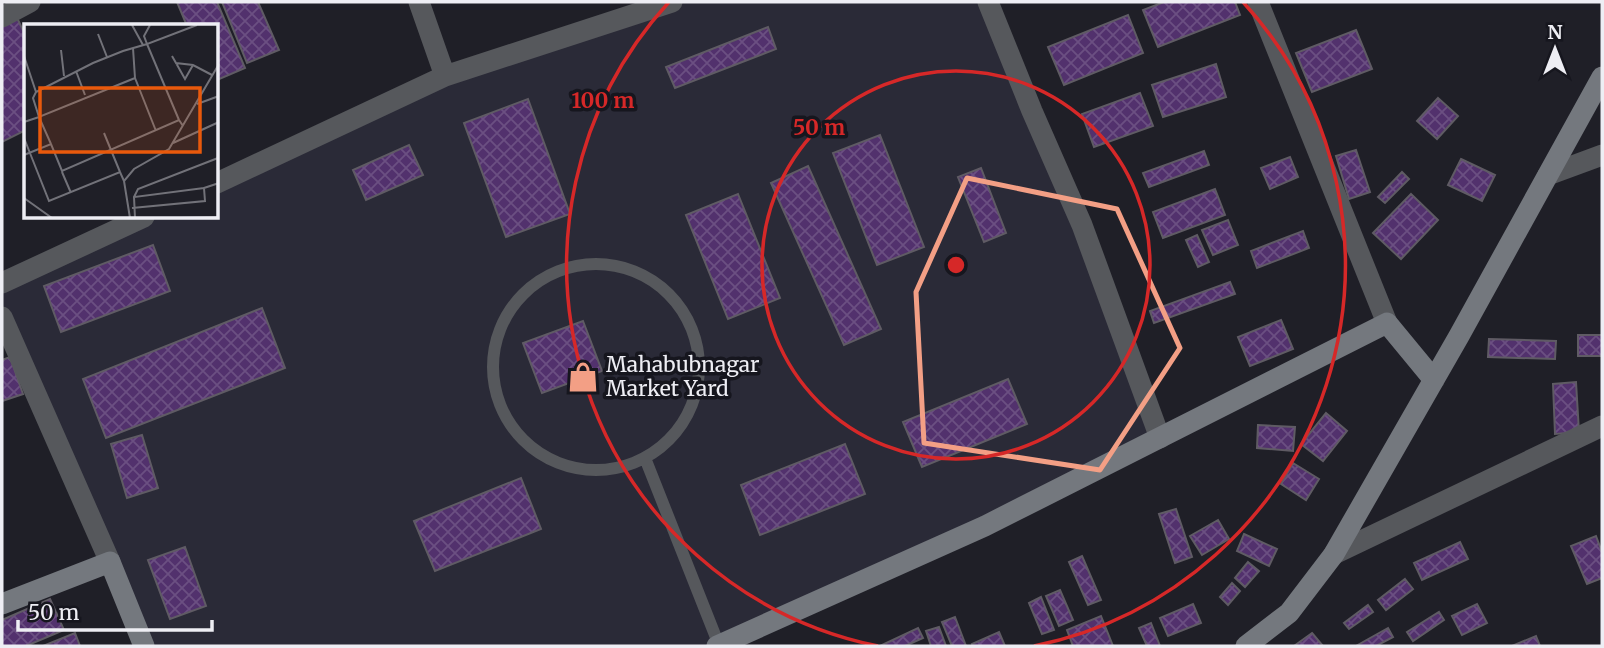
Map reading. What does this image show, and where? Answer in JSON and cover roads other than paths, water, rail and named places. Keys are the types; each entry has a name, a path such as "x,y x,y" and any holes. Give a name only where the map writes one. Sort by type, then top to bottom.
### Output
{"street":[{"path":"2,17 30,2"},
{"path":"419,2 446,76"},
{"path":"219,182 446,76 672,2"},
{"path":"988,2 1082,225 1160,438"},
{"path":"1258,2 1387,323 1434,380"},
{"path":"1246,646 1289,613 1334,554 1602,77"},
{"path":"1548,175 1602,155"},
{"path":"2,283 140,219"},
{"path":"2,317 144,646"},
{"path":"719,646 985,526 1387,323"},
{"path":"1334,554 1602,426"},
{"path":"2,604 110,562"}],"lane":[{"path":"598,264 632,269 661,286 684,311 698,343 700,376 691,410 672,438 645,458 612,469 578,468 546,457 519,436 501,407 493,374 496,340 510,309 534,284 564,269 598,264"},
{"path":"645,458 719,646"}],"place":[{"name":"Mahabubnagar Market Yard","path":"583,377"}]}
